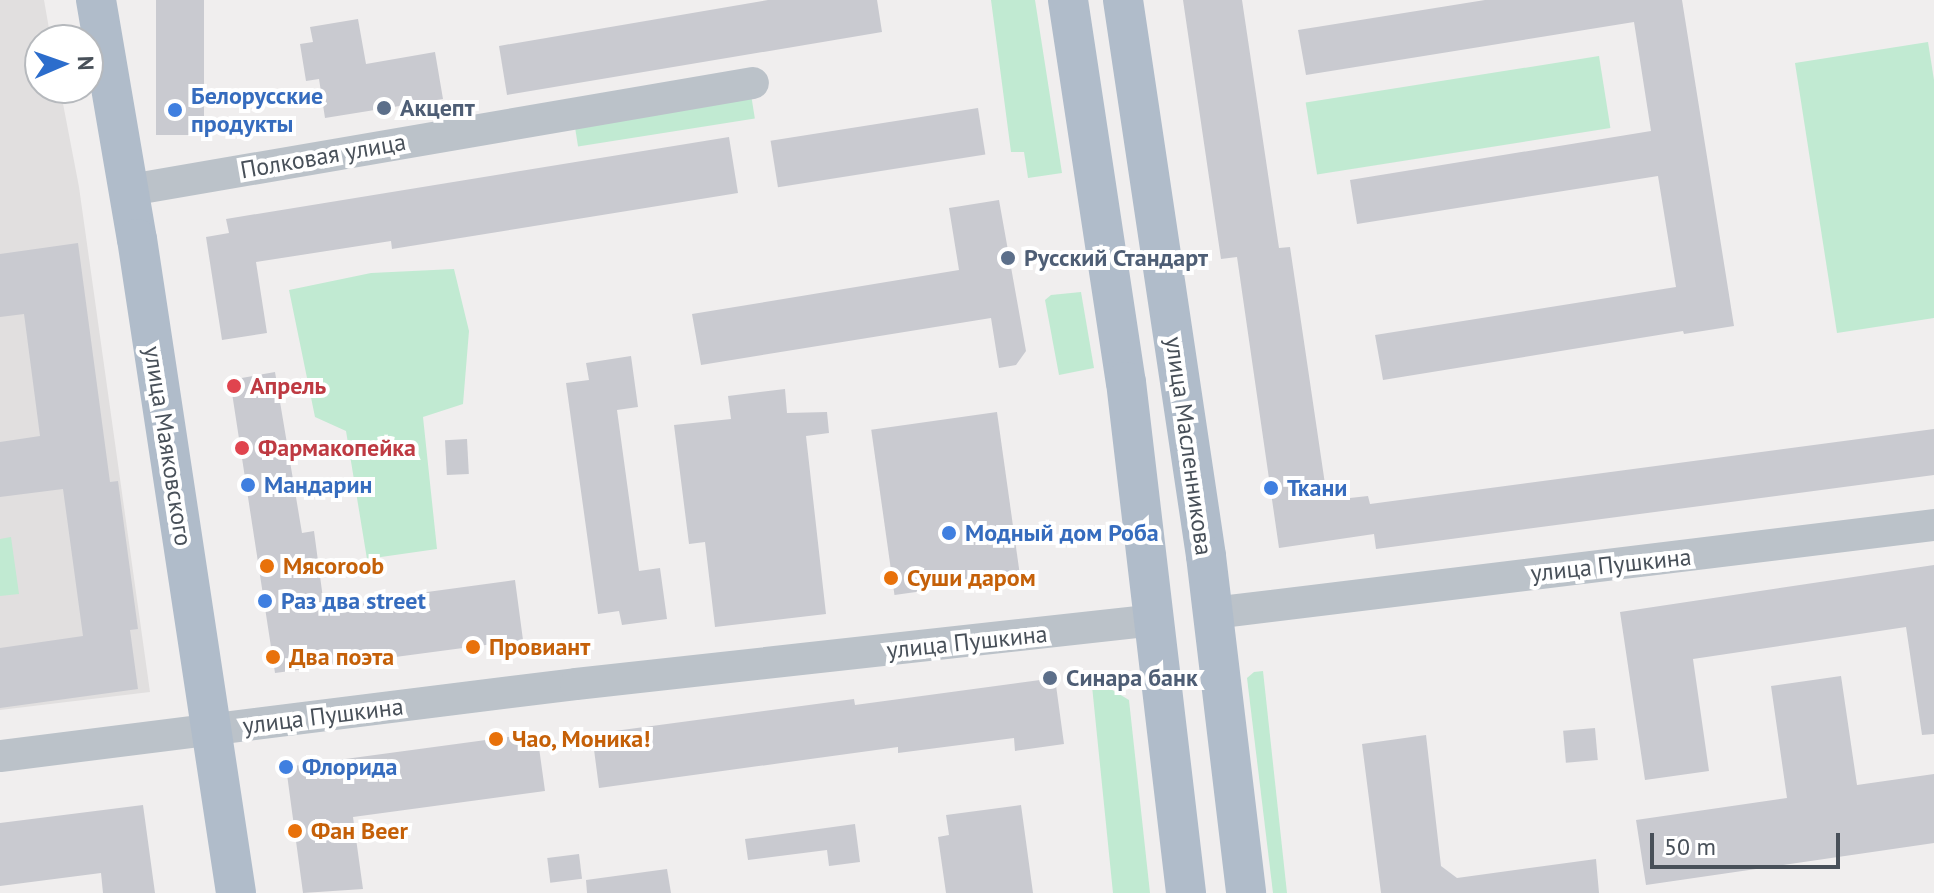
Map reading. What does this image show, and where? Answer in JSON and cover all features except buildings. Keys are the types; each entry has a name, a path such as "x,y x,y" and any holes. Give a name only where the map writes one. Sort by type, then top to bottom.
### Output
{"main road":[{"name":"улица Маяковского","path":"96,0 130,190 236,893"},
{"path":"1068,0 1126,382 1186,893"},
{"name":"улица Масленникова","path":"1123,0 1213,613 1246,893"},
{"name":"улица Пушкина","path":"1156,620 1213,613"},
{"path":"1173,774 1187,761 1200,756 1213,757 1231,768"}],"street":[{"name":"Полковая улица","path":"130,190 753,83"},
{"name":"улица Пушкина","path":"1213,613 1934,525"},
{"name":"улица Пушкина","path":"0,756 576,684 1156,620"}],"shaded area":[{"path":"0,0 44,0 48,24 24,24 24,104 63,104 79,187 150,692 0,710"}],"green space":[{"path":"991,0 1035,0 1062,173 1028,178 1024,152 1011,152"},
{"path":"1928,42 1934,80 1934,318 1837,333 1795,63"},
{"path":"1599,56 1610,128 1317,175 1306,102"},
{"path":"750,88 755,119 578,147 573,116"},
{"path":"454,269 469,331 463,404 423,417 437,549 367,559 346,431 315,417 289,290 371,273"},
{"path":"1081,292 1094,368 1059,375 1045,300 1051,295"},
{"path":"11,537 19,594 0,596 0,539"},
{"path":"1263,671 1287,893 1273,893 1247,678 1254,672"},
{"path":"1104,685 1129,700 1150,893 1113,893 1092,686"}],"place":[{"name":"Акцепт","path":"384,108"},
{"name":"Белорусские продукты","path":"175,110"},
{"name":"Русский Стандарт","path":"1008,258"},
{"name":"Апрель","path":"234,386"},
{"name":"Фармакопейка","path":"242,448"},
{"name":"Мандарин","path":"248,485"},
{"name":"Ткани","path":"1271,488"},
{"name":"Модный дом Роба","path":"949,533"},
{"name":"Мясоroob","path":"267,566"},
{"name":"Суши даром","path":"891,578"},
{"name":"Раз два street","path":"265,601"},
{"name":"Провиант","path":"473,647"},
{"name":"Два поэта","path":"273,657"},
{"name":"Синара банк","path":"1050,678"},
{"name":"Чао, Моника!","path":"496,739"},
{"name":"Флорида","path":"286,767"},
{"name":"Фан Beer","path":"295,831"}]}
